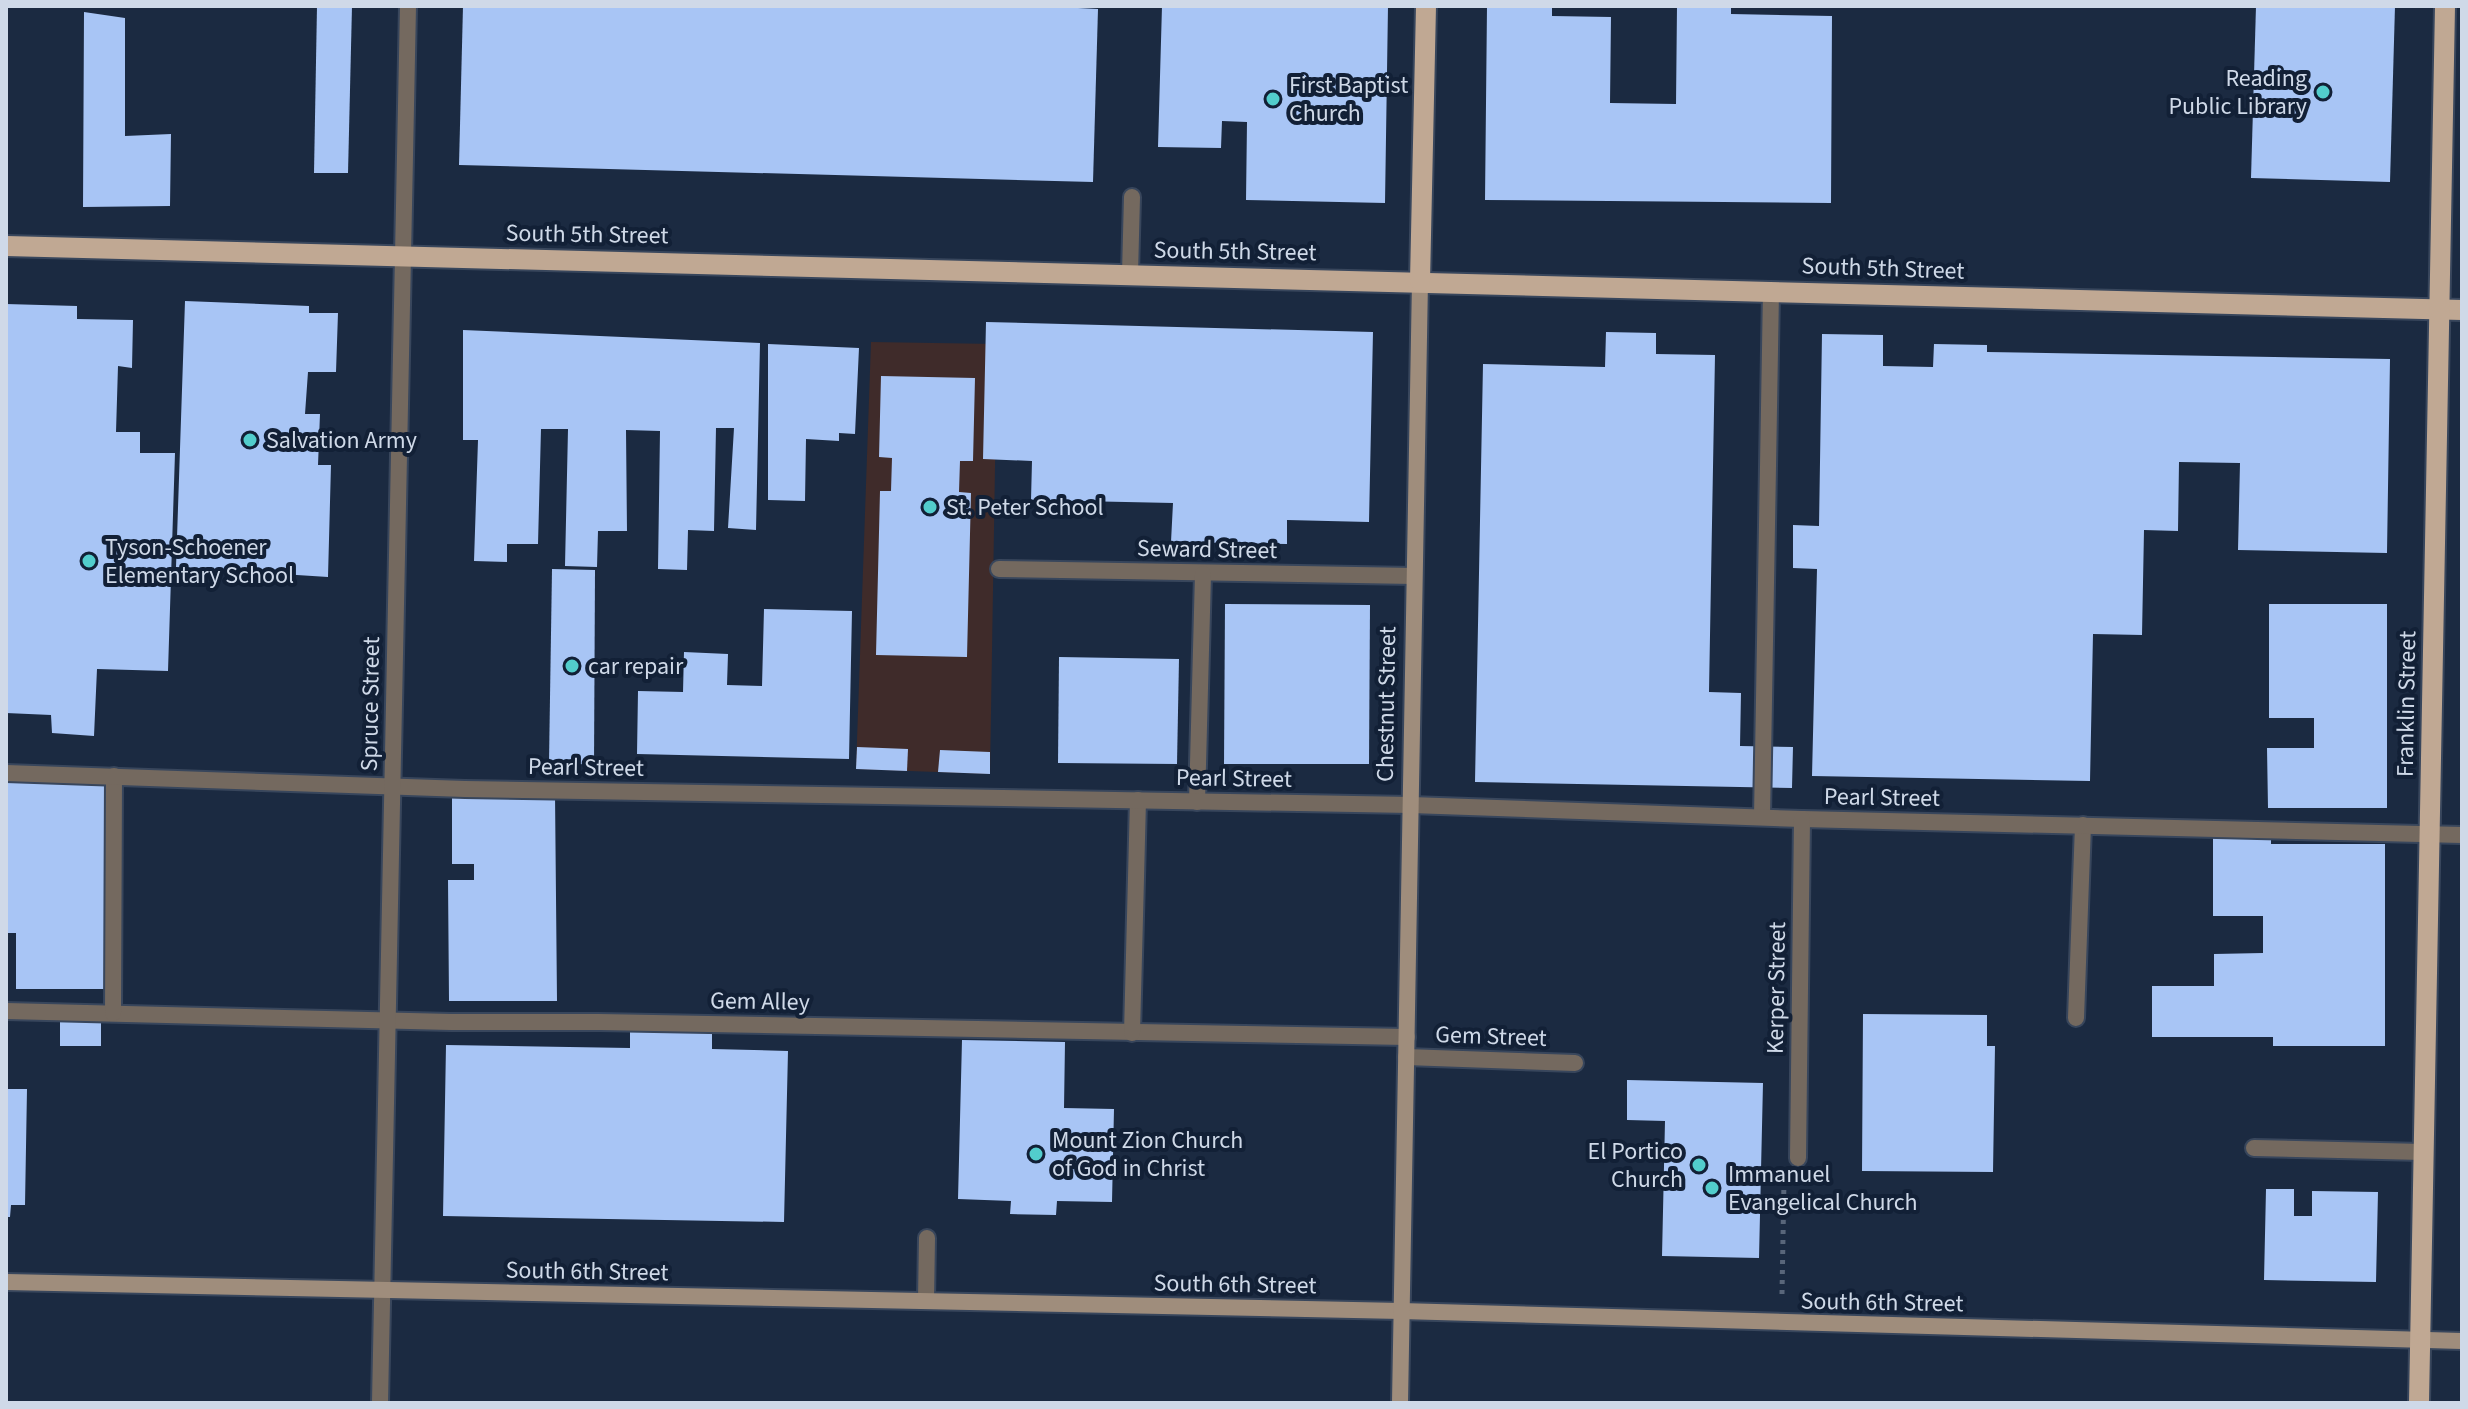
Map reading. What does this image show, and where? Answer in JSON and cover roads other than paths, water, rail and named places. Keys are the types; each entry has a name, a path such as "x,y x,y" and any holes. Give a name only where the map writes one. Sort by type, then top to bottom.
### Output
{"main road":[{"name":"Chestnut Street","path":"1420,281 1426,6"},
{"name":"Franklin Street","path":"2419,1403 2445,6"},
{"name":"South 5th Street","path":"6,246 2462,310"}],"street":[{"name":"Spruce Street","path":"380,1403 408,6"},
{"path":"1130,274 1132,197"},
{"name":"Chestnut Street","path":"1400,1403 1420,281"},
{"path":"1762,817 1771,291"},
{"name":"Seward Street","path":"999,569 1414,576"},
{"path":"1197,802 1203,574"},
{"name":"Pearl Street","path":"6,773 465,789 1411,805 1802,819 2462,835"},
{"path":"6,1011 113,1013 114,776"},
{"path":"1132,1033 1138,800"},
{"name":"Kerper Street","path":"1798,1158 1802,819"},
{"path":"2076,1018 2083,825"},
{"name":"Gem Alley","path":"113,1013 1407,1037"},
{"name":"Gem Street","path":"1406,1057 1575,1063"},
{"path":"2254,1148 2423,1152"},
{"path":"926,1301 927,1238"},
{"name":"South 6th Street","path":"6,1282 1401,1311 2462,1341"}],"place":[{"name":"Reading Public Library","path":"2323,92"},
{"name":"First Baptist Church","path":"1273,99"},
{"name":"Salvation Army","path":"250,440"},
{"name":"St. Peter School","path":"930,507"},
{"name":"Tyson-Schoener Elementary School","path":"89,561"},
{"name":"car repair","path":"572,666"},
{"name":"Mount Zion Church of God in Christ","path":"1036,1154"},
{"name":"El Portico Church","path":"1699,1165"},
{"name":"Immanuel Evangelical Church","path":"1712,1188"}]}
